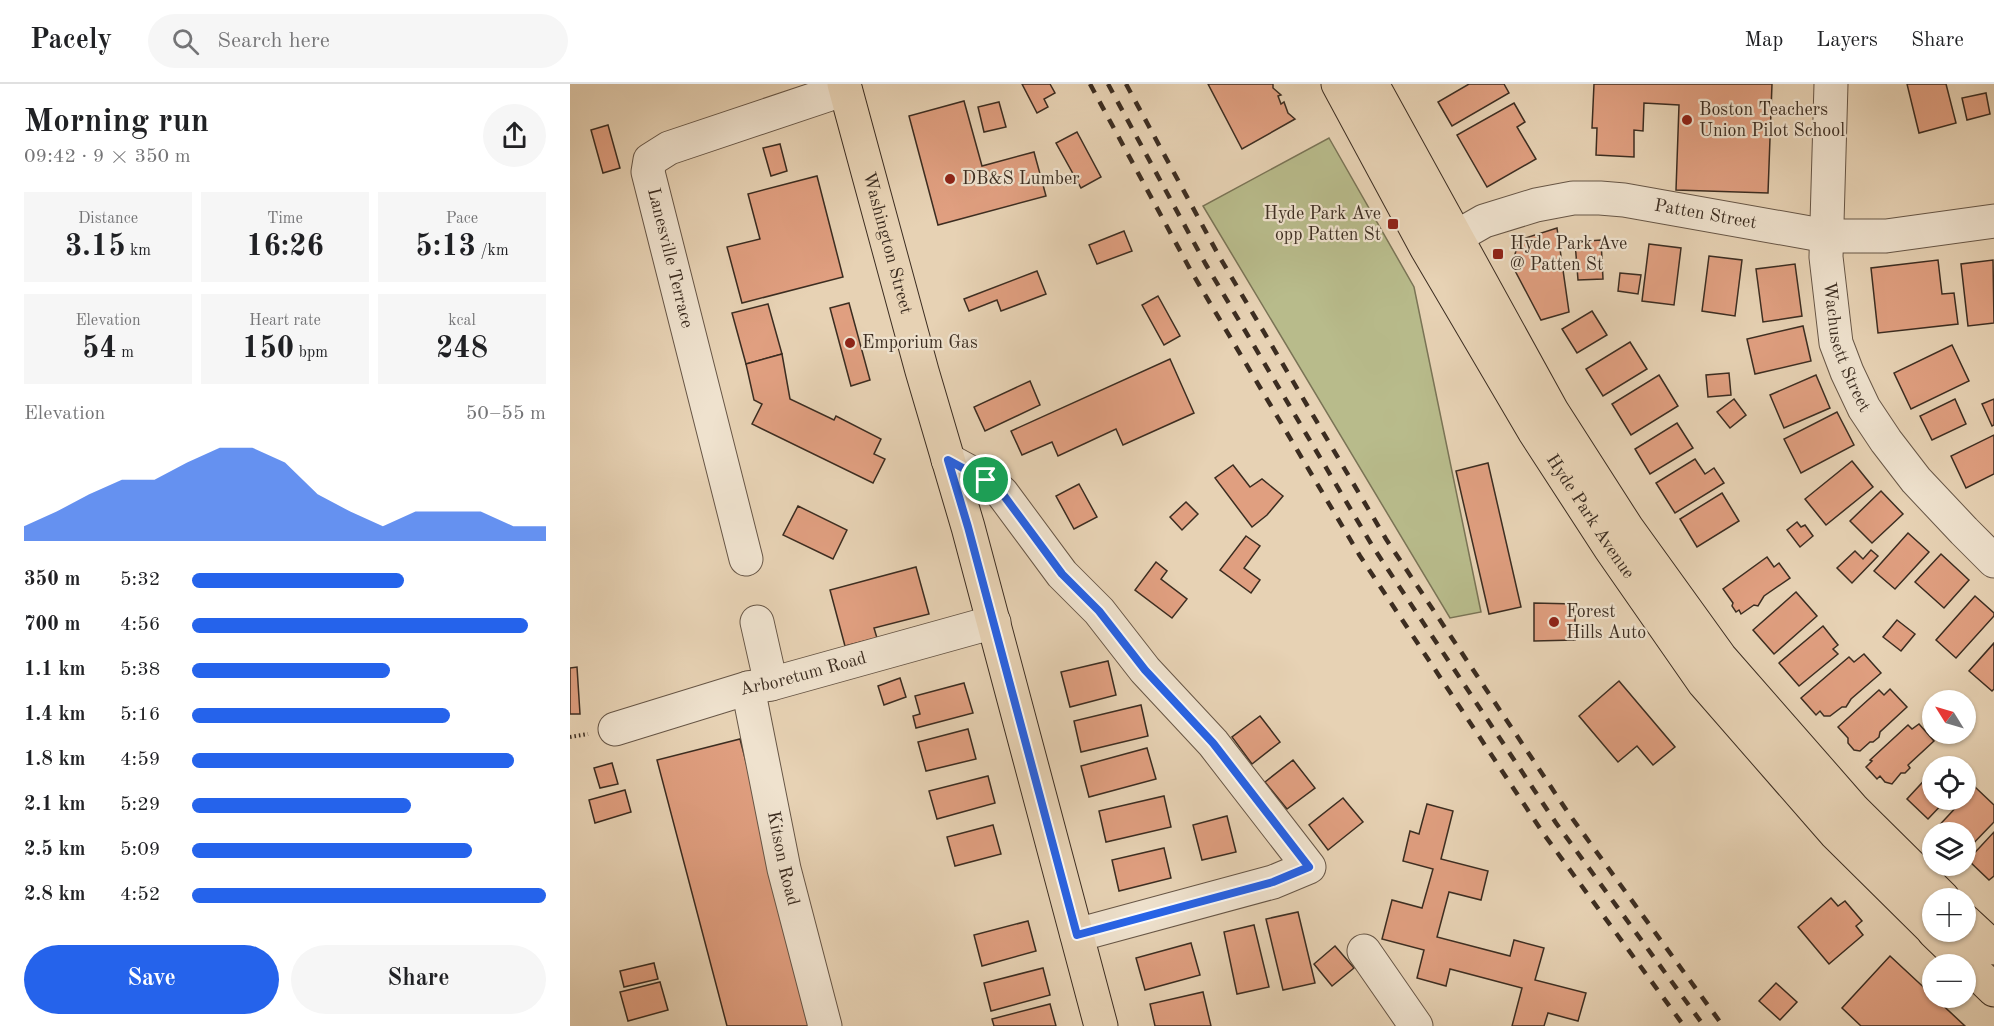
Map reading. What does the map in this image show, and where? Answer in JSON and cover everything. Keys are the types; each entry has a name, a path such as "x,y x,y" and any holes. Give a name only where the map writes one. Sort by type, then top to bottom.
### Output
{"main road":[{"name":"Hyde Park Avenue","path":"1338,84 1627,528 1704,683 1835,833 1922,919"},
{"name":"Hyde Park Avenue","path":"1372,84 1441,243"},
{"name":"Washington Street","path":"845,86 919,360 994,622 1101,1026"},
{"name":"Hyde Park Avenue","path":"1661,597 1720,657 1846,801 1933,888"},
{"path":"1976,931 1994,948"},
{"name":"Hyde Park Avenue","path":"1945,942 1994,990"}],"street":[{"name":"Wachusett Street","path":"1831,84 1826,257 1836,343 1864,408 1886,441 1916,480 1979,528 1994,561"},
{"name":"Lanesville Terrace","path":"746,559 648,172 650,160 669,148 845,86"},
{"name":"Patten Street","path":"1441,243 1484,221 1536,205 1573,198 1600,198 1827,236 1887,236 1994,221"},
{"path":"948,460 998,489 1062,574 1099,611 1150,676 1223,755 1309,867 1273,882 1077,935"},
{"path":"757,622 760,686"},
{"name":"Arboretum Road","path":"615,729 760,686 994,622"},
{"name":"Kitson Road","path":"760,686 784,869 825,1026"},
{"path":"1364,951 1416,1026"}],"green space":[{"path":"1329,138 1414,287 1481,612 1450,618 1203,206"}],"building":[{"path":"1022,84 1050,84 1055,93 1044,99 1048,107 1037,113"},
{"path":"1208,84 1273,84 1273,88 1281,95 1278,96 1281,104 1284,102 1288,113 1295,119 1242,149"},
{"path":"1469,84 1504,84 1509,93 1452,126 1438,102"},
{"path":"1594,84 1772,84 1768,193 1676,190 1679,105 1644,103 1643,131 1634,130 1634,157 1596,155 1597,128 1592,128"},
{"path":"1907,84 1946,84 1956,123 1919,133"},
{"path":"1986,93 1990,114 1967,120 1962,98"},
{"path":"964,101 982,166 1034,152 1046,196 938,225 909,116"},
{"path":"999,102 1006,127 984,132 978,107"},
{"path":"1514,103 1525,122 1517,127 1536,159 1487,187 1457,135"},
{"path":"608,125 620,168 603,173 591,130"},
{"path":"1077,132 1101,177 1081,188 1056,143"},
{"path":"780,144 787,171 771,176 763,148"},
{"path":"817,176 843,277 742,303 727,247 760,239 748,194"},
{"path":"1557,228 1569,312 1541,320 1512,265 1519,240"},
{"path":"1124,231 1132,251 1097,264 1089,245"},
{"path":"1601,240 1603,279 1578,280 1575,242"},
{"path":"1649,244 1681,248 1674,305 1642,301"},
{"path":"1709,256 1742,260 1735,316 1702,311"},
{"path":"1938,260 1942,294 1954,293 1958,324 1878,333 1871,268"},
{"path":"1993,260 1994,323 1968,326 1961,264"},
{"path":"1795,264 1802,316 1763,322 1756,269"},
{"path":"1037,271 1046,294 1001,311 997,300 969,311 964,299"},
{"path":"1620,273 1641,275 1638,294 1618,291"},
{"path":"1158,296 1180,336 1164,345 1142,305"},
{"path":"849,303 870,380 851,386 830,308"},
{"path":"768,304 782,354 746,364 732,313"},
{"path":"1592,311 1607,335 1577,353 1562,329"},
{"path":"1803,326 1811,361 1755,374 1747,339"},
{"path":"1630,342 1647,369 1603,396 1586,369"},
{"path":"1952,345 1969,381 1911,409 1894,373"},
{"path":"782,354 790,399 834,420 836,416 881,439 874,454 885,459 873,483 752,424 762,404 754,400 746,364"},
{"path":"1170,359 1194,413 1123,445 1116,429 1058,456 1052,442 1022,455 1011,431"},
{"path":"1729,373 1731,395 1708,397 1706,375"},
{"path":"1659,375 1678,406 1631,435 1612,404"},
{"path":"1816,375 1830,408 1784,428 1770,395"},
{"path":"1030,381 1040,405 985,431 974,407"},
{"path":"1734,399 1746,415 1730,428 1717,412"},
{"path":"1955,399 1966,424 1932,440 1920,416"},
{"path":"1994,399 1994,425 1992,426 1982,404"},
{"path":"1837,412 1854,445 1801,473 1784,439"},
{"path":"1677,423 1693,448 1650,474 1635,449"},
{"path":"1994,435 1994,474 1966,488 1951,456"},
{"path":"1695,459 1705,474 1714,468 1724,483 1675,513 1656,483"},
{"path":"1852,461 1873,487 1826,525 1805,499"},
{"path":"1488,463 1521,607 1489,614 1456,471"},
{"path":"1233,465 1250,487 1262,479 1283,496 1267,515 1252,527 1215,478"},
{"path":"1079,484 1097,517 1074,529 1056,496"},
{"path":"1881,491 1903,514 1872,543 1850,521"},
{"path":"1722,493 1739,521 1697,547 1680,519"},
{"path":"1186,502 1198,514 1182,530 1170,517"},
{"path":"798,506 847,530 833,559 783,535"},
{"path":"1797,522 1801,527 1805,525 1813,536 1800,547 1787,530"},
{"path":"1908,533 1929,552 1895,589 1874,571"},
{"path":"1246,536 1260,546 1244,568 1260,580 1251,593 1220,570"},
{"path":"1871,550 1878,556 1852,583 1837,568 1855,551 1863,559"},
{"path":"1941,554 1969,580 1944,608 1915,582"},
{"path":"1767,557 1774,567 1779,563 1790,578 1764,596 1758,606 1754,605 1741,614 1739,610 1736,612 1732,606 1733,603 1723,589"},
{"path":"1156,562 1167,571 1161,579 1187,599 1172,618 1135,590"},
{"path":"916,567 929,614 874,628 877,638 845,646 830,590"},
{"path":"1796,592 1817,616 1774,654 1753,630"},
{"path":"1975,596 1994,613 1994,616 1956,658 1936,640"},
{"name":"Forest Hills Auto","path":"1534,603 1575,604 1575,640 1534,641"},
{"path":"1897,620 1915,634 1901,651 1883,637"},
{"path":"1823,626 1838,645 1833,649 1838,654 1799,686 1779,663"},
{"path":"1994,643 1994,689 1992,691 1969,671"},
{"path":"1864,654 1881,673 1851,699 1846,707 1842,707 1830,716 1824,716 1820,711 1816,715 1801,698 1849,657 1854,662"},
{"path":"1108,661 1116,695 1070,707 1061,672"},
{"path":"577,667 580,714 570,714 570,668"},
{"path":"900,678 906,697 884,705 878,686"},
{"path":"1619,681 1675,747 1653,765 1637,746 1618,762 1579,716"},
{"path":"964,683 973,713 916,728 913,716 920,714 915,696"},
{"path":"1890,689 1907,707 1880,732 1879,737 1873,742 1860,751 1854,750 1848,743 1848,738 1838,727 1879,690 1884,695"},
{"path":"1141,705 1148,736 1081,752 1074,721"},
{"path":"1260,716 1280,742 1252,764 1232,737"},
{"path":"1919,724 1922,727 1922,744 1931,744 1892,784 1885,782 1880,776 1877,779 1866,767 1872,761 1870,760 1908,725 1912,729"},
{"path":"968,729 976,759 926,771 918,742"},
{"path":"740,739 815,1026 727,1026 657,760"},
{"path":"1147,748 1156,779 1089,797 1081,766"},
{"path":"1293,760 1315,788 1287,809 1265,782"},
{"path":"612,763 618,784 600,788 594,768"},
{"path":"988,776 995,803 937,819 929,791"},
{"path":"1922,783 1922,810 1937,810 1928,819 1907,799"},
{"path":"1976,788 1994,805 1994,822 1976,841 1976,822 1942,822 1954,810 1976,810"},
{"path":"625,790 631,812 595,823 589,800"},
{"path":"1164,796 1171,827 1106,842 1099,811"},
{"path":"1343,798 1363,822 1328,850 1309,825"},
{"path":"1427,804 1453,811 1441,859 1488,871 1481,900 1449,892 1437,937 1510,956 1514,940 1544,948 1535,980 1586,993 1578,1021 1548,1013 1544,1026 1512,1026 1522,988 1450,969 1446,986 1417,978 1424,950 1382,939 1392,900 1422,908 1433,869 1403,861 1410,831 1419,834"},
{"path":"1227,816 1236,852 1202,860 1193,825"},
{"path":"993,825 1001,854 955,866 947,837"},
{"path":"1994,832 1994,876 1989,880 1976,868 1976,851"},
{"path":"1164,848 1171,878 1119,891 1112,860"},
{"path":"1831,898 1838,906 1845,901 1862,921 1856,926 1863,935 1829,964 1798,927"},
{"path":"1298,912 1315,983 1283,990 1266,919"},
{"path":"1028,921 1036,951 982,966 974,935"},
{"path":"1254,925 1269,987 1237,994 1224,932"},
{"path":"1191,943 1200,975 1145,990 1136,958"},
{"path":"1335,946 1354,968 1332,986 1314,964"},
{"path":"1890,956 1922,986 1922,1008 1946,1008 1965,1026 1861,1026 1842,1008"},
{"path":"654,963 658,979 624,987 620,971"},
{"path":"1043,968 1050,995 991,1011 984,983"},
{"path":"660,982 668,1010 628,1021 620,992"},
{"path":"1776,983 1797,1002 1780,1020 1759,1001"},
{"path":"1203,992 1211,1026 1155,1026 1150,1004"},
{"path":"1050,1004 1056,1026 994,1026 992,1019"}],"railway":[{"path":"1090,84 1191,271 1360,556 1543,833 1684,1026"},
{"path":"1108,84 1205,263 1373,547 1556,823 1704,1026"},
{"path":"1126,84 1219,256 1386,539 1569,814 1723,1026"}],"place":[{"name":"Boston Teachers Union Pilot School","path":"1687,120"},
{"name":"DB&S Lumber","path":"950,179"},
{"name":"Hyde Park Ave opp Patten St","path":"1393,224"},
{"name":"Hyde Park Ave @ Patten St","path":"1498,254"},
{"name":"Emporium Gas","path":"850,343"},
{"name":"Forest Hills Auto","path":"1554,622"}],"route":[{"path":"948,460 986,480 1002,493 1055,565 1108,621 1145,670 1204,732 1309,867 1273,882 1077,935 948,460"}]}
